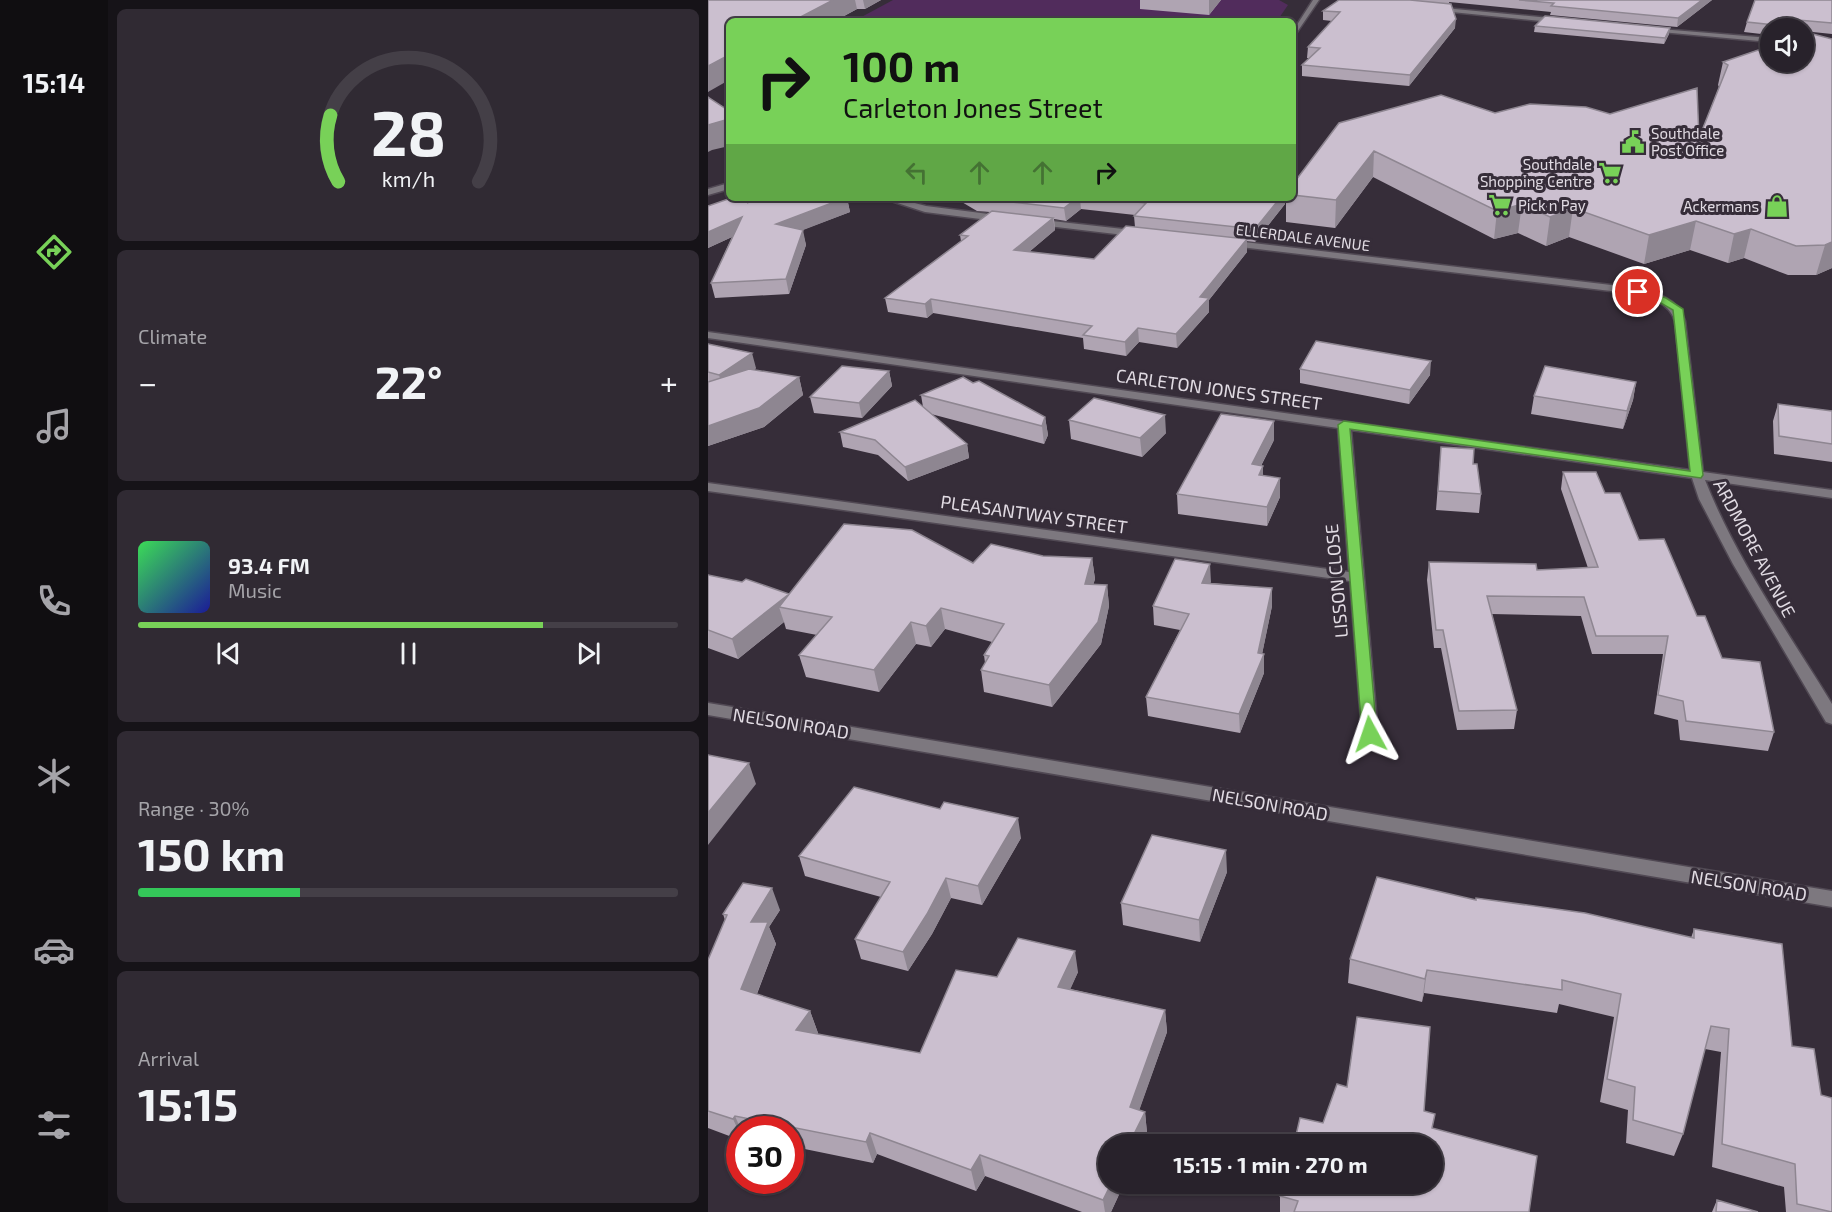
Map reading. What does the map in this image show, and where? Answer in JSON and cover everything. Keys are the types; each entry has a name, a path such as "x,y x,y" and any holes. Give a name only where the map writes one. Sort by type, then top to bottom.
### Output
{"street":[{"path":"1296,31 1316,0"},
{"path":"1428,9 1565,21"},
{"path":"1644,28 1760,39"},
{"path":"708,192 726,187"},
{"path":"894,201 908,206 950,213 1149,235"},
{"name":"ELLERDALE AVENUE","path":"1219,242 1628,290 1662,300 1678,309"},
{"name":"ARDMORE AVENUE","path":"1678,309 1697,475 1706,499 1740,564 1832,718"},
{"name":"CARLETON JONES STREET","path":"708,335 1832,494"},
{"name":"LISSON CLOSE","path":"1344,425 1355,578 1370,734"},
{"name":"PLEASANTWAY STREET","path":"708,487 1355,578"},
{"name":"NELSON ROAD","path":"708,709 1832,898"}],"shaded area":[{"path":"893,0 1279,0 1288,5 1279,18 860,18"}],"building":[{"path":"708,0 833,0 799,18 726,18 726,57 708,66"},
{"path":"1339,0 1410,0 1451,4 1456,19 1410,75 1302,65 1320,48 1308,47 1340,12 1323,11"},
{"path":"1519,0 1702,0 1678,18 1551,6 1554,3"},
{"path":"1755,0 1832,0 1832,23 1814,21 1814,18 1760,18 1760,23 1747,22"},
{"path":"1545,16 1670,28 1665,38 1535,26"},
{"name":"Southdale Shopping Centre","path":"1814,34 1832,39 1832,242 1825,245 1796,246 1751,229 1734,234 1696,221 1649,235 1573,208 1550,217 1522,204 1497,211 1374,151 1336,200 1296,195 1296,180 1339,123 1441,95 1495,113 1530,104 1586,107 1610,114 1697,88 1699,138 1728,65 1723,62 1760,49 1760,72 1814,72"},
{"path":"708,97 726,109 726,120 708,125"},
{"path":"726,200 748,202 837,201 776,224 803,230 786,279 711,283 742,217 708,232 708,206"},
{"path":"1002,201 1073,201 1064,208"},
{"path":"1127,201 1278,201 1255,229 1134,216 1146,203"},
{"path":"992,211 1053,218 1014,250 1094,259 1126,226 1247,239 1200,297 1209,298 1176,334 1138,328 1125,342 1083,335 1092,326 931,299 925,304 885,298 968,236 960,235"},
{"path":"1316,341 1431,361 1410,390 1300,369"},
{"path":"708,344 752,353 719,375 708,372"},
{"path":"842,366 889,371 859,403 810,397"},
{"path":"1545,366 1636,382 1627,411 1534,396"},
{"path":"749,369 799,377 759,408 708,426 708,382"},
{"path":"963,377 973,383 979,381 1045,417 1042,426 921,395"},
{"path":"1094,398 1165,415 1140,438 1069,420"},
{"path":"915,400 967,444 905,467 875,440 840,432"},
{"path":"1778,404 1832,411 1832,444 1779,436"},
{"path":"1221,414 1274,421 1252,464 1263,466 1259,475 1280,478 1267,507 1177,494"},
{"path":"1441,447 1474,449 1473,464 1477,464 1481,494 1438,491"},
{"path":"1563,472 1596,472 1605,493 1620,493 1639,540 1664,539 1697,616 1705,616 1722,658 1760,662 1774,732 1686,721 1683,701 1658,695 1668,636 1596,636 1584,597 1487,596 1517,710 1459,711 1443,630 1436,630 1429,562 1536,564 1537,570 1598,567"},
{"path":"844,524 912,530 973,563 991,544 1043,556 1092,558 1085,584 1107,585 1098,622 1049,685 981,670 989,656 984,655 1004,624 941,608 926,626 911,622 874,670 799,655 832,617 779,607"},
{"path":"1175,559 1210,564 1202,583 1272,588 1258,653 1264,654 1239,714 1146,697 1189,614 1153,606"},
{"path":"708,575 742,582 746,579 789,594 732,639 708,630"},
{"path":"708,755 749,763 708,813"},
{"path":"854,787 940,809 944,802 1018,818 978,886 946,878 903,952 855,939 890,882 799,856"},
{"path":"1152,835 1226,850 1199,920 1121,903"},
{"path":"1377,877 1476,900 1476,898 1585,913 1694,938 1694,929 1782,944 1792,1046 1814,1049 1821,1095 1832,1098 1832,1212 1797,1204 1795,1164 1722,1144 1729,1029 1711,1026 1683,1134 1633,1120 1635,1087 1607,1079 1621,994 1562,980 1562,990 1427,970 1425,979 1350,959"},
{"path":"743,883 772,888 751,922 768,922 741,989 810,1011 796,1030 920,1053 956,970 997,977 1018,938 1075,951 1058,987 1165,1010 1130,1107 1145,1112 1134,1134 1098,1134 1098,1194 1106,1194 1103,1200 980,1155 971,1170 870,1133 866,1142 804,1130 804,1116 726,1117 708,1111 708,960 727,915 723,914"},
{"path":"1357,1017 1430,1027 1424,1111 1435,1114 1432,1128 1537,1156 1529,1212 1294,1212 1298,1201 1280,1196 1281,1194 1443,1194 1443,1134 1296,1134 1300,1118 1323,1123 1337,1084 1347,1087"},
{"path":"1717,1200 1758,1212 1716,1212"}],"place":[{"name":"Southdale Post Office","path":"1633,142"},
{"name":"Southdale Shopping Centre","path":"1610,173"},
{"name":"Pick n Pay","path":"1500,205"},
{"name":"Ackermans","path":"1777,206"}],"route":[{"path":"1370,734 1355,578 1344,425 1697,475 1678,309 1670,303 1638,292"}]}
